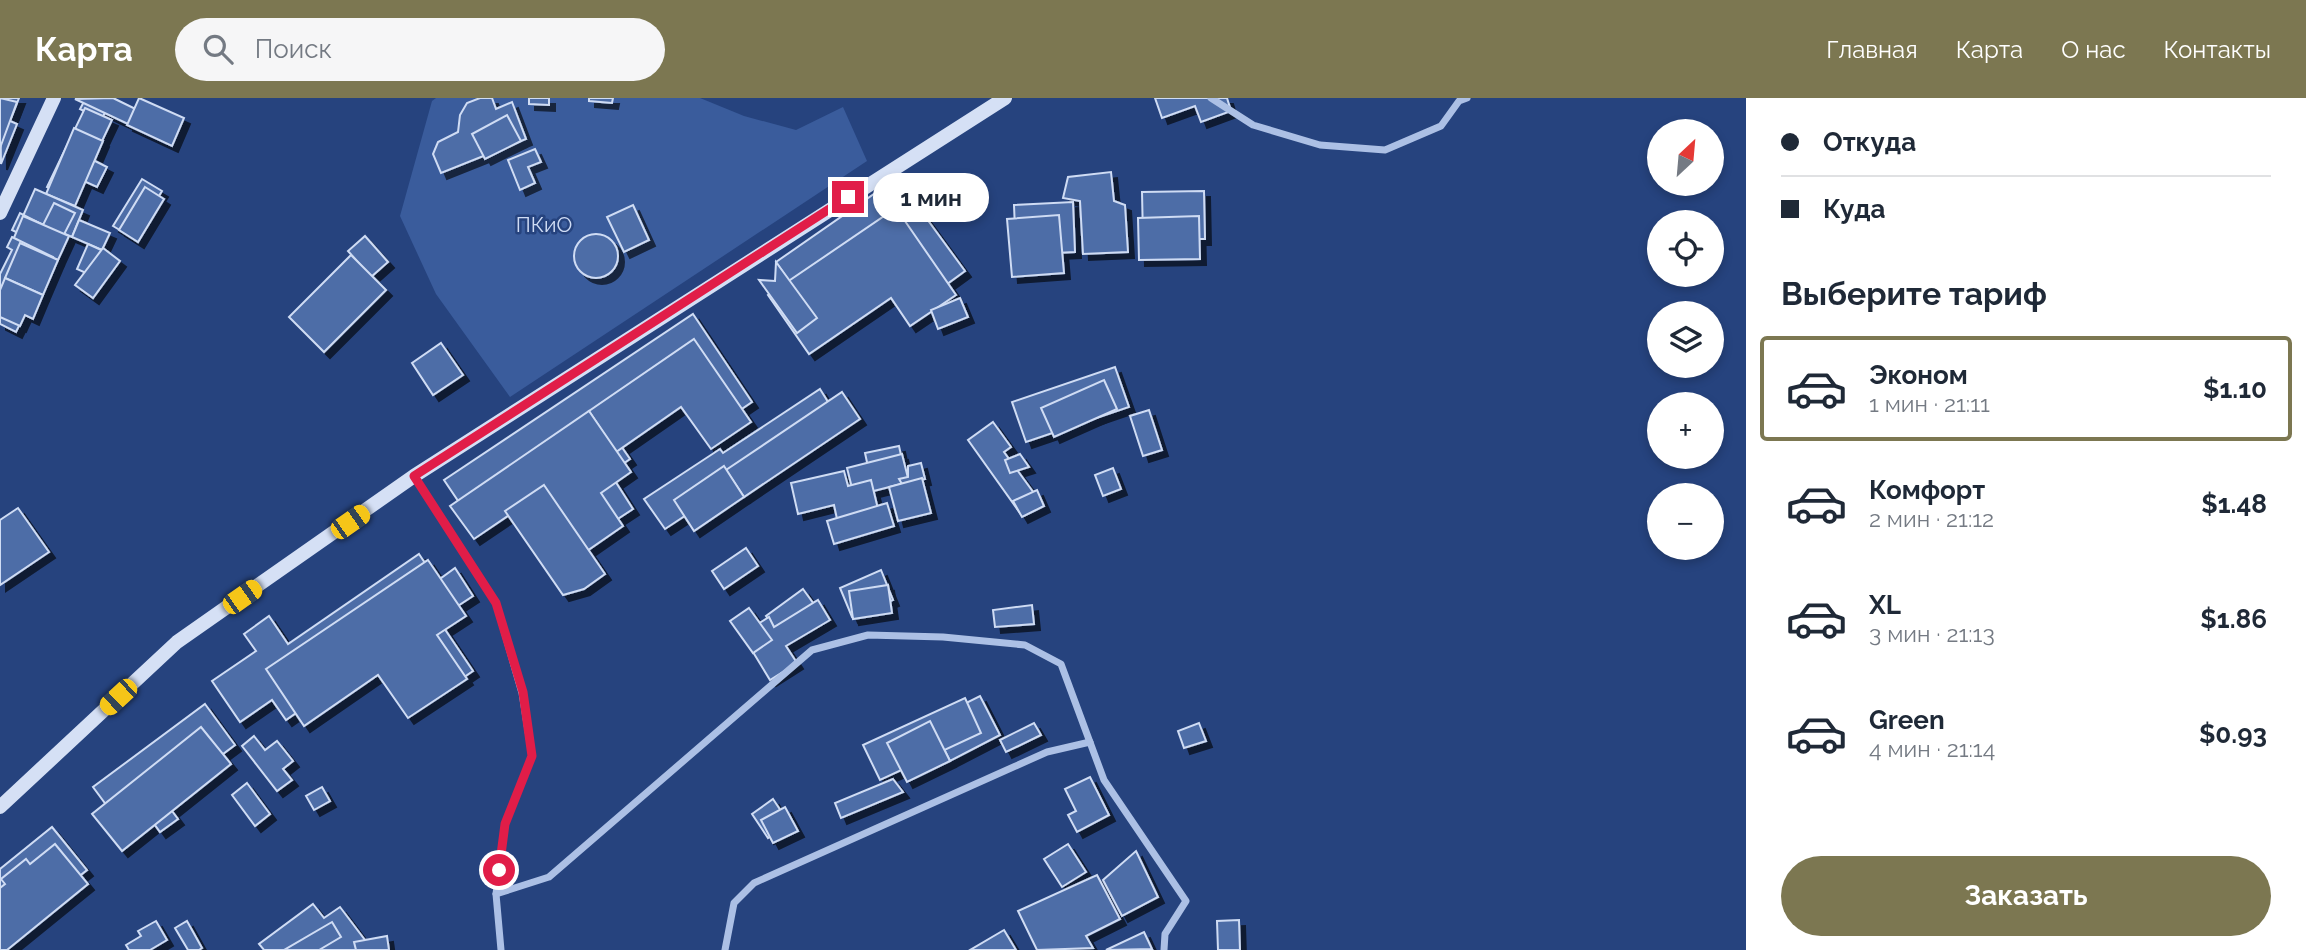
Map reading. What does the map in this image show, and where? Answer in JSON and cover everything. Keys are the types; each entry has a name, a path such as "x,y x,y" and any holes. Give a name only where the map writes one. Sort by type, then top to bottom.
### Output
{"street":[{"path":"0,213 54,98"},
{"path":"0,807 177,642 414,476 1005,98"},
{"path":"1211,98 1253,125 1320,145 1385,150 1441,126 1459,101 1467,98"},
{"path":"414,476 496,603 523,692 532,756 505,824 496,894 501,950"},
{"path":"496,894 549,877 812,650 868,635 1025,645 1061,664 1104,780 1186,901 1165,934 1164,950"},
{"path":"725,950 734,903 754,883 1047,752 1090,742"}],"green space":[{"name":"ПКиО","path":"436,98 700,98 744,116 796,130 843,107 867,161 510,397 436,294 400,216 432,101"}],"building":[{"path":"0,98 19,98 10,121 17,124 1,164"},
{"path":"0,98 17,102 0,148"},
{"path":"86,98 113,98 101,120 80,109"},
{"path":"113,98 154,118 147,133 75,99"},
{"path":"139,98 184,118 172,146 127,125"},
{"path":"480,98 492,98 496,109 512,102 526,139 441,173 433,154 438,142 458,132 460,115 467,103"},
{"path":"529,98 549,98 549,105 529,104"},
{"path":"589,98 613,98 612,103 589,101"},
{"path":"1155,98 1227,98 1231,111 1201,122 1195,106 1162,118"},
{"path":"85,108 112,120 93,160 107,167 97,187 84,181 74,200 47,187"},
{"path":"507,115 521,141 485,159 472,134"},
{"path":"74,128 103,141 75,206 46,194"},
{"path":"535,149 541,162 528,167 535,183 520,190 508,160"},
{"path":"1111,172 1114,201 1125,205 1128,252 1083,254 1080,201 1063,198 1068,177"},
{"path":"897,178 965,271 921,303 898,271 821,328 776,262"},
{"path":"142,179 162,191 133,238 113,226"},
{"path":"145,187 164,199 138,242 119,230"},
{"path":"35,189 83,210 72,237 23,216"},
{"path":"1204,191 1205,239 1143,239 1142,192"},
{"path":"1073,202 1075,252 1016,255 1014,205"},
{"path":"54,203 75,213 55,252 12,230 20,213 43,225"},
{"path":"633,205 649,240 624,252 607,217"},
{"path":"896,208 956,295 910,326 891,298 809,354 768,295"},
{"path":"1059,215 1064,273 1012,277 1007,219"},
{"path":"23,216 69,236 58,260 13,240"},
{"path":"1199,216 1200,259 1139,260 1138,218"},
{"path":"79,220 110,233 102,250 72,237"},
{"path":"596,234 611,241 618,256 611,271 596,278 581,271 574,256 581,241"},
{"path":"365,236 388,262 371,277 348,251"},
{"path":"12,237 53,257 16,332 0,324 0,274 12,250 7,247"},
{"path":"20,243 58,260 43,295 5,278"},
{"path":"88,244 108,253 97,278 77,269"},
{"path":"103,248 120,261 93,298 75,285"},
{"path":"351,255 386,290 324,352 289,317"},
{"path":"776,262 817,318 797,333 759,280 775,281"},
{"path":"5,278 43,295 33,319 25,315 20,326 0,317 0,290"},
{"path":"960,298 968,317 938,329 931,310"},
{"path":"693,314 752,402 721,423 690,377 610,430 630,459 610,473 633,509 590,537 550,477 475,526 444,480"},
{"path":"694,339 751,422 711,449 681,407 616,452 589,411"},
{"path":"441,343 463,375 433,395 412,363"},
{"path":"1115,367 1129,407 1026,442 1012,402"},
{"path":"1104,380 1117,409 1054,437 1041,408"},
{"path":"820,389 833,410 743,469 747,475 665,529 644,499 720,449 723,453"},
{"path":"842,392 860,419 744,497 726,470"},
{"path":"1149,410 1162,450 1143,456 1130,416"},
{"path":"589,411 631,472 601,493 623,526 584,553 543,492 474,539 450,506"},
{"path":"993,422 1011,447 1004,452 1039,500 1020,513 968,440"},
{"path":"899,446 904,469 870,476 865,453"},
{"path":"902,454 909,482 854,496 847,468"},
{"path":"1020,454 1029,467 1010,473 1005,460"},
{"path":"921,463 925,479 902,484 899,479 908,477 908,466"},
{"path":"724,466 744,497 694,531 674,500"},
{"path":"1113,468 1121,489 1103,496 1095,475"},
{"path":"844,471 848,486 871,480 878,509 837,519 834,505 798,514 791,483"},
{"path":"922,478 931,513 898,521 889,487"},
{"path":"544,485 605,574 584,589 563,595 505,511"},
{"path":"1037,490 1044,506 1022,517 1013,501"},
{"path":"887,503 894,526 834,544 827,521"},
{"path":"18,508 49,552 0,585 0,520"},
{"path":"746,548 758,566 724,589 712,571"},
{"path":"419,554 437,581 455,568 473,596 438,619 473,671 413,712 365,642 325,669 336,685 286,720 272,700 240,722 212,681 256,651 244,634 269,616 288,644"},
{"path":"428,560 466,616 437,635 467,679 408,718 378,675 304,726 266,669"},
{"path":"881,570 893,600 852,617 840,588"},
{"path":"888,585 892,613 853,619 849,591"},
{"path":"803,589 816,607 779,634 766,616"},
{"path":"818,600 830,620 786,646 797,663 770,680 742,634 769,617 774,627"},
{"path":"1032,605 1034,624 995,627 993,610"},
{"path":"749,608 772,640 753,653 730,621"},
{"path":"980,696 1000,735 950,761 930,721"},
{"path":"965,698 981,733 880,780 863,745"},
{"path":"205,704 235,745 163,799 178,819 160,832 149,817 127,833 93,787"},
{"path":"930,721 950,761 907,782 887,743"},
{"path":"1034,723 1041,735 1006,752 1000,740"},
{"path":"1199,723 1206,741 1184,748 1178,731"},
{"path":"201,727 231,764 122,851 92,814"},
{"path":"254,736 265,750 277,741 293,761 283,769 292,780 277,791 242,746"},
{"path":"1090,777 1109,815 1077,832 1068,815 1076,811 1065,789"},
{"path":"893,779 903,792 841,818 835,803"},
{"path":"247,783 270,814 255,826 232,795"},
{"path":"322,787 330,801 314,810 306,796"},
{"path":"773,799 789,823 768,838 752,814"},
{"path":"785,807 798,831 773,843 761,820"},
{"path":"52,827 87,870 0,940 0,869"},
{"path":"55,844 88,884 7,950 0,950 0,888 5,884 1,879 26,859 30,864"},
{"path":"1068,844 1086,872 1062,887 1044,859"},
{"path":"1136,851 1158,897 1122,916 1103,880"},
{"path":"1097,875 1120,919 1086,936 1093,948 1037,950 1018,911"},
{"path":"313,904 324,918 340,907 368,944 360,950 264,950 259,944"},
{"path":"1239,920 1240,950 1218,950 1217,921"},
{"path":"156,921 167,940 150,950 129,950 126,945 141,936 138,931"},
{"path":"187,921 202,948 199,950 188,950 175,928"},
{"path":"332,922 341,937 319,950 284,950"},
{"path":"1004,930 1016,950 970,950"},
{"path":"1144,932 1152,949 1106,950"},
{"path":"387,936 389,950 356,950 354,942"}],"route":[{"path":"499,870 505,824 532,756 523,692 496,603 414,476 848,197"}]}
